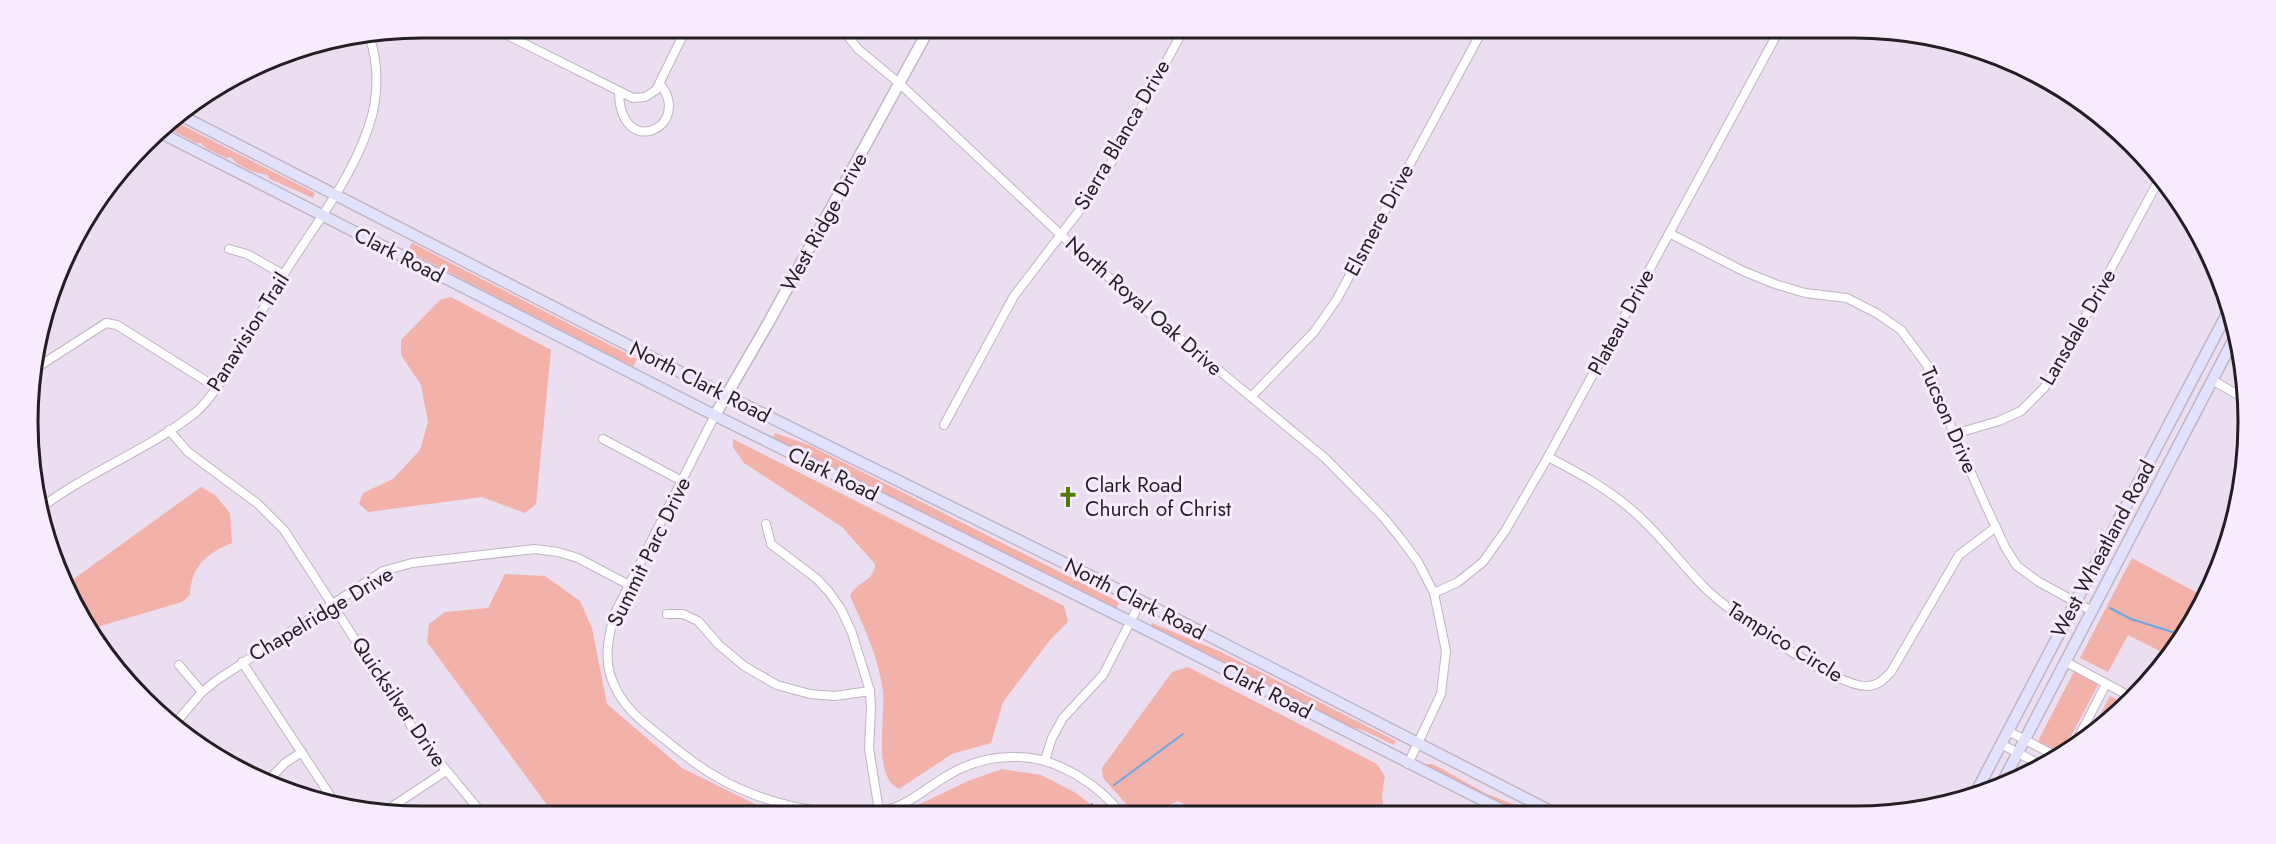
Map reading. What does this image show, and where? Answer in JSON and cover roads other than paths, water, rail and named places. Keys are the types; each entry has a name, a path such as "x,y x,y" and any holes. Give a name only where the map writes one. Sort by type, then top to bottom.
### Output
{"main road":[{"name":"North Clark Road","path":"186,118 725,395 1141,602 1540,806"},
{"name":"Clark Road","path":"165,135 715,415 1494,806"},
{"name":"West Wheatland Road","path":"1979,785 2224,318"},
{"name":"West Wheatland Road","path":"2007,775 2231,345"}],"street":[{"path":"513,38 633,98 645,97 656,90 682,38"},
{"name":"North Royal Oak Drive","path":"849,38 858,49 899,83 1061,235 1325,458 1384,518 1418,562 1434,593 1446,651 1438,702 1408,764"},
{"name":"West Ridge Drive","path":"715,415 770,320 924,38"},
{"name":"Sierra Blanca Drive","path":"944,425 1014,296 1105,174 1179,38"},
{"name":"Elsmere Drive","path":"1251,397 1314,332 1337,299 1478,38"},
{"name":"Plateau Drive","path":"1434,593 1458,582 1483,562 1505,531 1548,457 1775,38"},
{"name":"Panavision Trail","path":"47,503 169,430 197,411 217,388 351,165 372,112 377,82 370,41"},
{"path":"619,92 619,107 626,122 632,128 643,132 654,131 663,123 669,109 665,91 660,84"},
{"name":"Lansdale Drive","path":"1954,434 1999,421 2021,411 2044,388 2064,356 2156,185"},
{"name":"Tucson Drive","path":"1669,233 1743,271 1776,284 1805,293 1846,298 1878,314 1901,330 1927,365 1954,434 1996,527 2017,566 2039,582 2092,610"},
{"path":"229,249 247,254 284,275"},
{"path":"42,364 106,323 117,325 217,388"},
{"path":"2212,380 2238,395"},
{"name":"Summit Parc Drive","path":"715,415 615,615 608,637 610,676 625,706 696,764 717,777 756,795 798,806"},
{"name":"Quicksilver Drive","path":"169,430 188,452 273,517 417,735 476,806"},
{"path":"603,440 682,481"},
{"name":"Tampico Circle","path":"1548,457 1580,473 1632,510 1656,532 1705,588 1752,626 1819,667 1860,685 1868,686 1881,682 1891,672 1959,555 1996,527"},
{"path":"766,524 771,544 817,579 841,609 863,663 872,709 869,748 878,806"},
{"name":"Chapelridge Drive","path":"179,719 202,692 242,662 383,571 411,563 536,549 578,558 629,585"},
{"path":"1045,760 1052,738 1064,718 1103,675 1141,602"},
{"path":"667,614 683,614 698,621 719,645 744,666 777,685 827,696 870,692"},
{"path":"242,662 330,795"},
{"path":"2066,662 2126,694"},
{"path":"179,665 202,692"},
{"path":"2081,732 2106,684"},
{"path":"2008,731 2050,753"},
{"path":"2001,744 2034,761"},
{"path":"273,776 285,763 302,752"},
{"name":"Summit Parc Drive","path":"901,806 969,764 994,757 1045,760 1080,777 1113,806"},
{"path":"394,806 446,771"}],"waterway":[{"path":"2110,608 2131,619 2176,633"},
{"path":"1114,785 1183,734"}],"place":[{"name":"Clark Road Church of Christ","path":"1068,497"}]}
